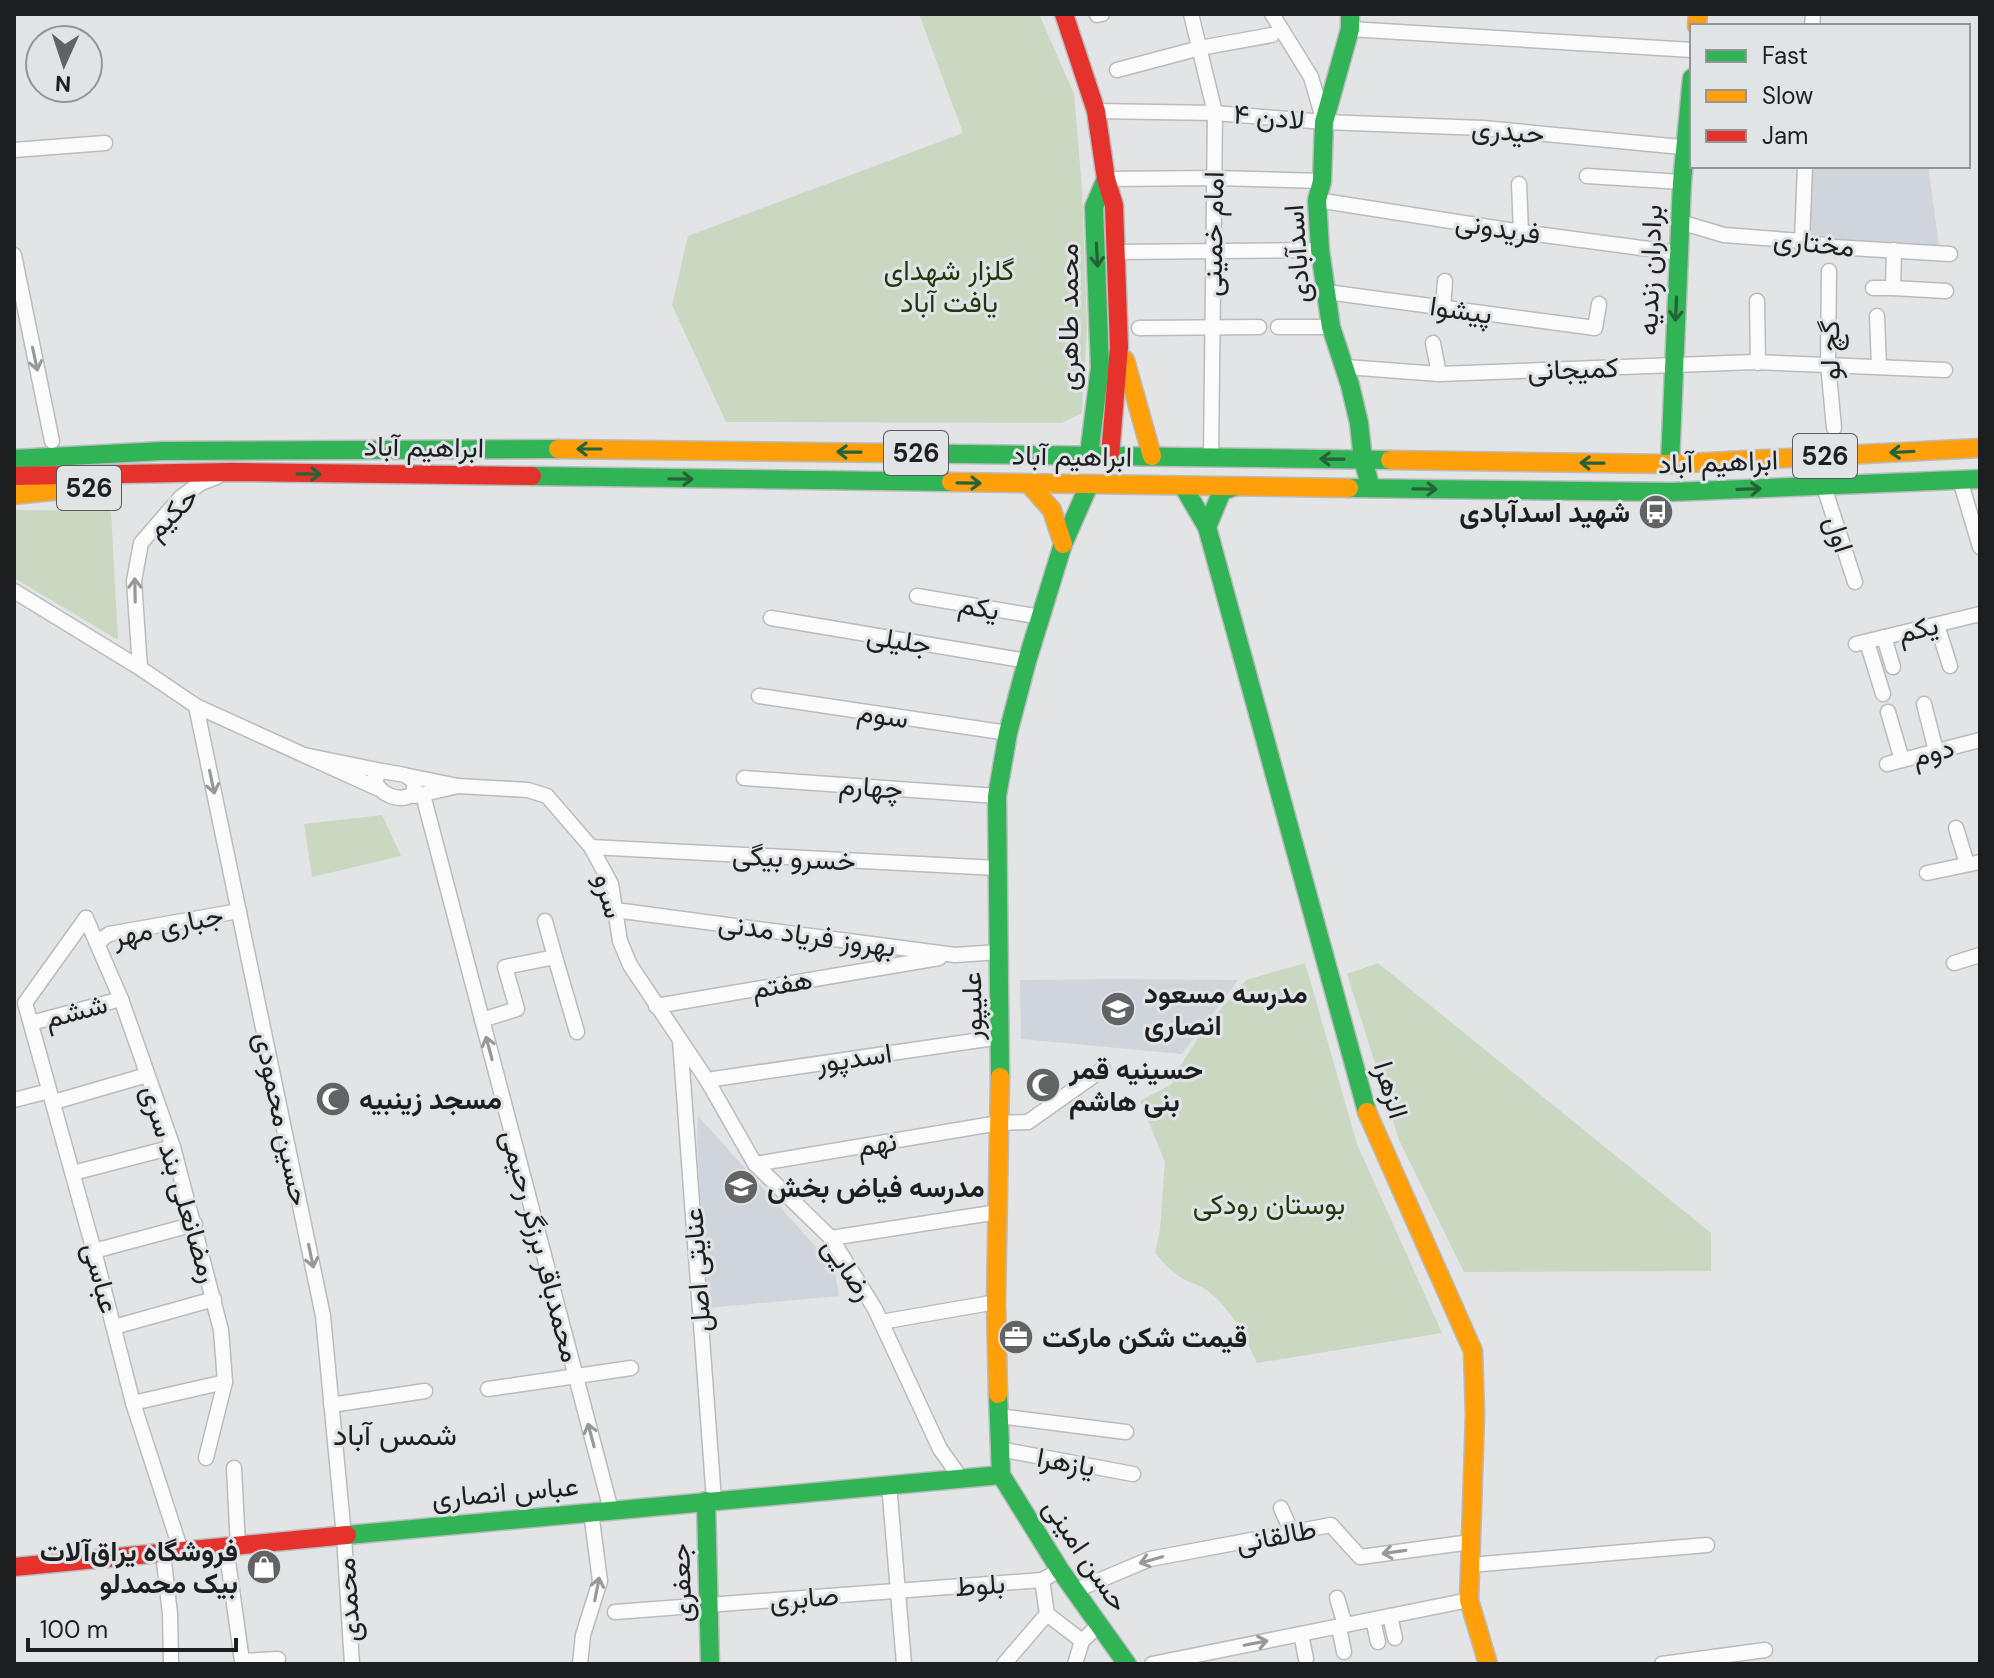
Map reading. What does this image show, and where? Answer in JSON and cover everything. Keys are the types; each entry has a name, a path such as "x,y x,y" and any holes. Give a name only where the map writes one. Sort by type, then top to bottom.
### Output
{"street":[{"name":"محمد طاهری","path":"1064,14 1096,111 1106,179 1114,205 1118,381 1110,456"},
{"name":"امام خمینی","path":"1191,14 1215,113 1211,456"},
{"path":"1272,14 1311,77 1324,122"},
{"path":"1350,22 1690,50"},
{"name":"اسدآبادی","path":"1350,22 1324,122 1322,181 1317,200 1320,250 1331,327 1346,367 1371,488"},
{"path":"1117,70 1200,48 1272,35"},
{"name":"لادن ۴","path":"1096,111 1215,113 1324,122"},
{"name":"برادران زندیه","path":"1670,464 1682,182 1690,113"},
{"name":"حیدری","path":"1324,122 1483,128 1688,148"},
{"path":"14,150 105,143"},
{"path":"1802,241 1805,168"},
{"path":"1587,176 1682,182"},
{"name":"محمد طاهری","path":"1089,455 1100,367 1094,207 1106,179"},
{"path":"1106,179 1322,181"},
{"path":"1519,184 1521,232"},
{"name":"فریدونی","path":"1317,200 1679,253"},
{"name":"مختاری","path":"1680,222 1724,235 1802,241 1834,247 1950,254"},
{"path":"1117,252 1320,250"},
{"path":"1893,288 1894,250"},
{"path":"14,255 52,441"},
{"name":"گچ لو","path":"1829,271 1828,364 1834,428"},
{"path":"1443,308 1445,281"},
{"path":"1873,288 1946,291"},
{"name":"پیشوا","path":"1327,292 1595,328 1599,304"},
{"path":"1757,301 1758,363"},
{"path":"1877,316 1879,367"},
{"path":"1139,328 1259,327"},
{"path":"1278,327 1331,327"},
{"path":"1118,336 1152,456"},
{"path":"1433,343 1439,374"},
{"name":"کمیجانی","path":"1346,367 1439,374 1758,363 1945,370"},
{"name":"ابراهیم آباد","path":"14,445 52,441 120,442 162,451"},
{"name":"ابراهیم آباد","path":"14,459 162,451 755,451 1670,464 1980,448"},
{"path":"755,451 756,480"},
{"name":"ابراهیم آباد","path":"14,495 80,490 162,472"},
{"name":"ابراهیم آباد","path":"14,476 231,472 1671,492 1980,479"},
{"name":"حکیم","path":"140,668 134,581 141,543 181,497 201,483 231,472"},
{"path":"1960,480 1980,547"},
{"path":"1029,484 1046,497 1058,519 1063,544"},
{"name":"علیپور","path":"1001,1475 996,1302 1001,1037 997,796 1008,733 1027,661 1063,544 1089,485"},
{"name":"الزهرا","path":"1183,486 1207,527 1370,1124 1473,1351 1475,1415 1469,1600 1488,1664"},
{"path":"1207,527 1222,491 1234,487"},
{"name":"اول","path":"1824,487 1855,582"},
{"path":"14,591 196,706 390,796 407,798 458,786"},
{"name":"یکم","path":"917,596 1041,617"},
{"name":"یکم","path":"1883,694 1862,643 1980,614"},
{"name":"جلیلی","path":"771,618 1027,661"},
{"path":"1937,625 1950,666"},
{"path":"1884,637 1893,667"},
{"name":"سوم","path":"759,696 1008,733"},
{"path":"1924,704 1936,751"},
{"name":"حسین محمودی","path":"196,706 323,1316 344,1536"},
{"name":"دوم","path":"1888,712 1894,762 1980,740"},
{"path":"304,755 458,786"},
{"path":"377,788 374,779 382,771"},
{"path":"405,775 416,786 407,798"},
{"name":"چهارم","path":"744,778 997,796"},
{"name":"سرو","path":"458,786 528,790 547,796 591,847 611,884 624,955 707,1080"},
{"name":"محمدباقر برزگر رحیمی","path":"423,795 611,1510"},
{"path":"1927,873 1974,863 1956,828"},
{"name":"خسرو بیگی","path":"591,847 997,868"},
{"name":"بهروز فریاد مدنی","path":"615,910 955,955 999,952"},
{"name":"جباری مهر","path":"97,943 109,934 239,911"},
{"name":"رمضانعلی بند سری","path":"25,1003 86,918 121,999 173,1147 221,1330 225,1382 206,1458"},
{"path":"545,921 577,1032"},
{"name":"هفتم","path":"656,1006 955,955"},
{"path":"1954,963 1980,955"},
{"path":"482,1020 517,1009 505,967 555,957"},
{"name":"ششم","path":"31,1023 121,999"},
{"name":"عباسی","path":"25,1003 94,1251 172,1552 171,1664"},
{"name":"اسدپور","path":"707,1080 1001,1037"},
{"name":"عنایتی اصل","path":"680,1039 710,1501"},
{"name":"نهم","path":"755,1164 999,1123 1028,1122 1103,1069"},
{"path":"14,1100 51,1096 147,1075"},
{"name":"رضایی","path":"707,1080 755,1164 831,1238 881,1322 940,1449 960,1477"},
{"path":"73,1173 173,1147"},
{"path":"831,1238 998,1212"},
{"path":"94,1251 195,1224"},
{"path":"114,1327 214,1299"},
{"path":"881,1322 996,1302"},
{"path":"488,1389 631,1368"},
{"path":"133,1403 225,1382"},
{"path":"331,1405 425,1391"},
{"path":"998,1416 1126,1432"},
{"name":"یازهرا","path":"999,1449 1133,1474"},
{"path":"234,1468 232,1546 242,1661 278,1659"},
{"name":"عباس انصاری","path":"14,1567 1001,1475"},
{"name":"حسن امینی","path":"1001,1475 1060,1570 1127,1664"},
{"path":"889,1484 904,1664"},
{"name":"جعفری","path":"710,1501 710,1664"},
{"path":"1281,1508 1292,1533"},
{"path":"578,1664 583,1635 600,1581 591,1512"},
{"name":"طالقانی","path":"1074,1591 1150,1559 1331,1525 1360,1557 1471,1542"},
{"name":"محمدی","path":"344,1536 352,1664"},
{"path":"1470,1565 1707,1545"},
{"name":"بلوط","path":"898,1590 1042,1580 1060,1570"},
{"path":"1042,1580 1047,1614 1082,1641"},
{"name":"صابری","path":"615,1612 711,1607 898,1590"},
{"path":"1337,1598 1344,1652"},
{"path":"1152,1664 1229,1656 1301,1634 1469,1600"},
{"path":"1004,1664 1047,1614"},
{"path":"1390,1616 1395,1638"},
{"path":"1373,1620 1378,1642"},
{"path":"1075,1664 1082,1641 1099,1625"},
{"path":"1301,1634 1306,1659"},
{"path":"1662,1664 1765,1650"}],"shaded area":[{"path":"1810,168 1928,168 1939,246 1806,238"},
{"name":"مدرسه مسعود انصاری","path":"1020,980 1238,980 1182,1054 1021,1039"},
{"path":"698,1116 834,1267 839,1296 707,1308"}],"green space":[{"name":"گلزار شهدای یافت آباد","path":"919,14 1039,14 1074,94 1082,189 1087,326 1082,413 1062,423 726,422 672,305 688,236 963,133"},
{"path":"14,510 111,511 118,640 14,578"},
{"path":"382,815 401,856 312,877 304,824"},
{"name":"بوستان رودکی","path":"1305,963 1357,1144 1442,1333 1257,1363 1242,1333 1223,1306 1207,1290 1175,1273 1155,1253 1165,1162 1140,1101 1172,1084 1204,1029 1246,980"},
{"path":"1378,963 1711,1233 1711,1271 1464,1272 1399,1140 1347,974"}],"traffic: fast":[{"path":"1350,14 1350,29 1324,122 1322,181 1317,200 1320,250 1331,327 1350,385 1371,488"},
{"path":"1670,464 1682,182 1690,99"},
{"path":"1089,455 1100,367 1094,207 1106,179"},
{"path":"14,459 162,451 558,449"},
{"path":"891,453 1390,460"},
{"path":"532,476 951,482"},
{"path":"1349,488 1671,492 1980,479"},
{"path":"1000,1077 997,796 1008,733 1027,661 1063,544 1089,485"},
{"path":"1183,486 1207,527 1367,1112"},
{"path":"1207,527 1222,491 1234,487"},
{"path":"998,1394 1001,1475 1060,1570 1127,1664"},
{"path":"347,1535 1001,1475"},
{"path":"706,1501 710,1664"}],"traffic: slow":[{"path":"1697,24 1698,14"},
{"path":"1125,360 1152,456"},
{"path":"1390,460 1670,464 1980,448"},
{"path":"558,449 891,453"},
{"path":"951,482 1349,488"},
{"path":"1029,484 1052,510 1063,544"},
{"path":"14,495 109,485"},
{"path":"998,1394 996,1302 1000,1077"},
{"path":"1367,1112 1473,1351 1475,1415 1469,1600 1488,1664"}],"traffic: jam":[{"path":"1064,14 1096,111 1106,179 1114,205 1119,347 1110,456"},
{"path":"14,476 231,472 532,476"},
{"path":"14,1567 347,1535"}],"place":[{"name":"شهید اسدآبادی","path":"1656,512"},
{"name":"مدرسه مسعود انصاری","path":"1118,1009"},
{"name":"حسینیه قمر بنی هاشم","path":"1043,1085"},
{"name":"مسجد زینبیه","path":"333,1099"},
{"name":"مدرسه فیاض بخش","path":"741,1187"},
{"name":"قیمت شکن مارکت","path":"1016,1337"},
{"name":"فروشگاه یراق‌آلات بیک محمدلو","path":"264,1567"}],"district":[{"name":"شمس آباد","path":"395,1434"}]}
